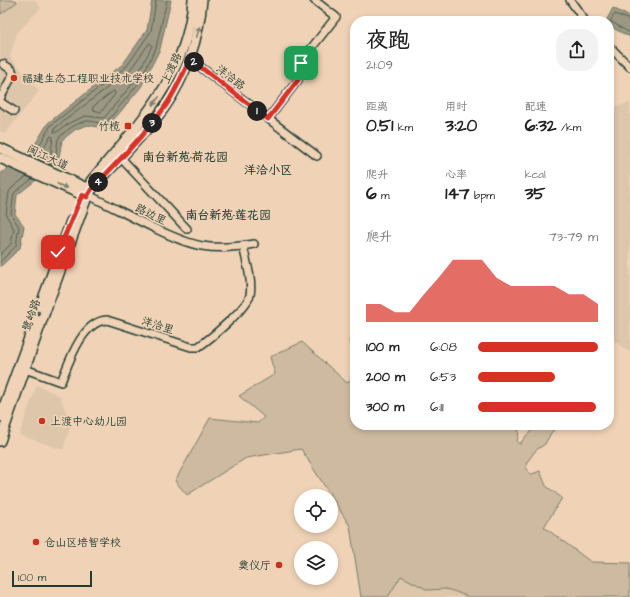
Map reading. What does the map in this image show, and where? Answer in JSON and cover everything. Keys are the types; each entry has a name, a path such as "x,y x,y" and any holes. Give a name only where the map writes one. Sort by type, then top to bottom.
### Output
{"main road":[{"name":"上渡路","path":"87,193 167,84 183,50 190,25 193,0"},
{"name":"上渡路","path":"87,193 121,158 164,108 178,85 190,59 199,26 202,0"},
{"name":"闽江大道","path":"0,148 50,171 87,193"},
{"name":"闽江大道","path":"0,158 41,176 87,193"},
{"name":"鹭岭路","path":"0,441 87,193"},
{"name":"鹭岭路","path":"0,417 61,246 87,193"}],"street":[{"path":"268,119 298,80 302,60 336,16 314,0"},
{"path":"570,0 581,16"},
{"path":"614,52 630,68"},
{"name":"洋洽路","path":"190,59 317,156"},
{"path":"3,64 12,70 13,74 0,101 14,111"},
{"path":"121,158 187,229"},
{"name":"路边里","path":"87,193 145,224 187,242 216,247 254,244"},
{"name":"洋洽里","path":"25,369 61,382 72,356 84,334 95,323 103,320 191,347 198,347 243,308 250,296 250,278 243,246"}],"shaded area":[{"name":"福建生态工程职业技术学校","path":"0,0 35,0 41,8 17,33 10,57 39,91 5,134 0,131"},
{"path":"0,0 16,0 17,2 1,14"},
{"path":"630,103 630,353 614,341 614,107"},
{"path":"302,342 347,383 350,380 350,430 518,430 517,442 520,444 524,438 533,430 554,430 545,444 536,450 527,462 526,466 529,473 532,474 540,471 546,486 562,498 544,527 591,562 630,563 630,597 469,597 445,589 428,590 401,576 388,597 361,597 350,526 338,507 338,489 326,489 301,449 246,458 187,495 175,481 210,418 258,423 264,417 239,396 275,374 270,357"},
{"path":"37,385 60,396 71,424 63,450 19,435"},
{"path":"401,576 428,590 445,589 469,597 388,597"}],"water":[{"path":"152,0 171,0 160,49 141,87 106,129 88,125 76,129 62,140 58,163 17,195 15,214 24,226 20,248 0,267 0,174 31,151 48,123 123,64 147,30"},
{"path":"613,8 630,17 630,37 614,29 614,16 609,16"}],"place":[{"name":"福建生态工程职业技术学校","path":"14,78"},
{"name":"竹榄","path":"128,126"},
{"name":"上渡中心幼儿园","path":"42,421"},
{"name":"仓山区培智学校","path":"36,542"},
{"name":"奠仪厅","path":"279,565"}],"district":[{"name":"南台新苑·荷花园","path":"185,157"},
{"name":"洋洽小区","path":"268,170"},
{"name":"南台新苑·莲花园","path":"228,215"}],"route":[{"path":"58,252 82,195 87,197 91,190 134,144 164,108 178,85 190,59 268,119 298,80 301,63"}]}
